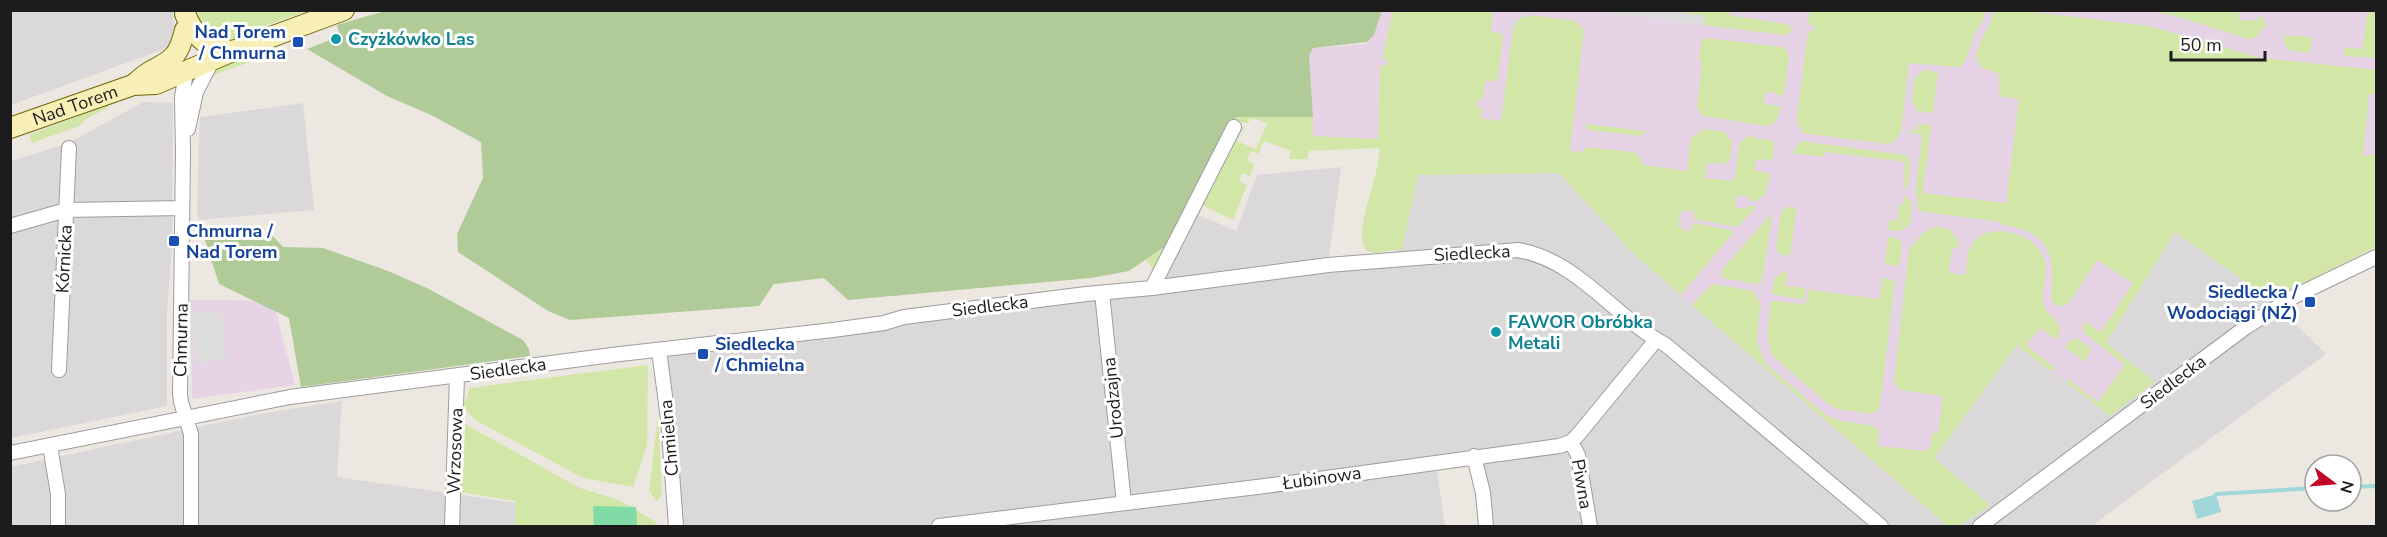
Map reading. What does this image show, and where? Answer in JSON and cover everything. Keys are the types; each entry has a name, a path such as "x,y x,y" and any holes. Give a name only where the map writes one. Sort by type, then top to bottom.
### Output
{"main road":[{"name":"Nad Torem","path":"12,126 133,85 156,84 327,14 344,10"},
{"name":"Nad Torem","path":"133,85 174,57 182,44 185,18"},
{"path":"185,18 205,44 221,51 233,51"},
{"name":"Chmurna","path":"185,18 186,72"}],"street":[{"name":"Chmurna","path":"183,152 194,99 200,82 212,61"},
{"name":"Chmurna","path":"186,72 182,97 181,134 183,152 180,394 191,434 191,526"},
{"path":"1152,288 1234,127"},
{"name":"Kórnicka","path":"59,370 69,148"},
{"path":"10,226 66,210 182,208"},
{"name":"Siedlecka","path":"10,453 290,397 833,330 884,323 904,317 1328,265 1518,250 1536,254 1563,267 1656,340 1666,345 1881,526"},
{"name":"Siedlecka","path":"1980,526 2246,327 2295,296 2376,256"},
{"name":"Urodzajna","path":"1102,293 1124,503"},
{"path":"1571,442 1656,340"},
{"name":"Chmielna","path":"659,350 668,419 676,526"},
{"name":"Wrzosowa","path":"452,526 457,375"},
{"name":"Łubinowa","path":"939,526 997,523 1124,503 1559,446 1571,442"},
{"name":"Piwna","path":"1571,442 1578,455 1590,526"},
{"path":"50,446 58,494 58,526"},
{"path":"1474,456 1483,493 1486,526"}],"shaded area":[{"path":"1382,10 2376,11 2376,247 2270,299 2175,232 2106,343 2155,382 2110,416 2017,345 1899,486 1634,254 1559,173 1468,173 1379,177 1382,142 1313,139 1309,56 1311,50 1365,44 1374,35"},
{"path":"1665,10 1705,16 1704,25 1593,11"},
{"path":"11,11 173,11 175,41 164,49 11,105"},
{"path":"143,102 173,103 172,245 167,313 167,406 11,438 11,161 69,143"},
{"path":"303,103 314,210 199,220 197,212 200,117"},
{"path":"1341,167 1328,264 1395,258 1417,175 1559,173 1634,254 1948,526 1486,526 1473,456 1437,471 1445,526 676,526 659,350 1152,288 1192,212 1236,231 1257,175"},
{"path":"2175,232 2270,299 2326,354 2095,523 2096,526 1959,526 1990,505 1934,459 2017,345 2110,416 2155,382 2106,343"},
{"path":"190,300 273,301 295,385 192,399"},
{"path":"221,312 227,359 195,364 193,313"},
{"path":"342,401 337,477 517,503 516,526 11,526 10,467 259,414"}],"green space":[{"path":"388,10 1382,11 1374,35 1367,42 1313,48 1309,56 1313,117 1236,117 1170,243 1129,271 1091,278 848,300 824,278 774,284 759,306 570,320 548,311 458,252 457,234 483,178 481,142 431,115 387,96 307,49 340,36 337,25"},
{"path":"1489,10 1489,13 1493,13 1491,32 1501,33 1503,37 1497,81 1485,81 1483,99 1478,99 1477,107 1482,108 1480,118 1501,121 1513,28 1518,19 1530,15 1576,21 1584,30 1570,151 1584,152 1585,147 1633,152 1639,156 1643,165 1687,171 1691,136 1694,137 1702,129 1725,132 1729,140 1732,140 1730,160 1724,164 1707,163 1705,178 1734,181 1740,141 1742,142 1747,136 1773,141 1773,159 1756,160 1755,170 1771,174 1764,197 1759,198 1759,201 1749,201 1749,197 1736,195 1735,207 1747,209 1749,205 1756,207 1737,227 1694,219 1693,210 1680,212 1678,226 1689,232 1694,223 1730,230 1733,233 1681,295 1634,254 1559,173 1418,175 1402,249 1374,253 1366,250 1362,241 1362,229 1379,159 1379,148 1309,151 1307,159 1289,159 1291,151 1264,141 1258,154 1251,151 1247,160 1254,164 1250,176 1242,173 1239,181 1247,185 1233,220 1200,204 1237,127 1244,127 1237,141 1256,149 1267,124 1256,119 1250,119 1248,123 1236,122 1157,270 1153,270 1146,260 1170,243 1236,117 1313,117 1313,136 1378,139 1380,66 1387,65 1387,59 1382,59 1393,11"},
{"path":"1985,10 1985,14 1961,67 1909,63 1901,132 1894,142 1888,144 1801,133 1797,117 1808,31 1813,32 1814,26 1808,24 1810,11"},
{"path":"192,11 307,11 270,24 235,43 212,41"},
{"path":"1665,11 1731,11 1728,15 1786,24 1792,31 1784,35 1704,25 1705,16"},
{"path":"1994,11 2023,11 2149,26 2261,58 2376,70 2376,94 2369,94 2363,156 2376,154 2376,247 2270,299 2175,232 2106,343 2155,382 2110,416 2066,382 2068,379 2098,402 2125,365 2085,334 2082,327 2085,322 2101,332 2133,283 2097,260 2069,303 2056,306 2051,299 2050,258 2040,239 2030,232 2001,225 2001,222 1918,211 1916,189 1922,135 1909,133 1915,125 1914,131 1917,132 1918,124 1931,125 1923,193 2006,203 2019,99 1999,96 1999,73 1981,66 1977,54"},
{"path":"2150,11 2239,11 2239,20 2258,21 2259,15 2261,16 2265,20 2265,28 2262,28 2258,37 2249,39 2175,16"},
{"path":"2368,11 2376,11 2376,58 2344,56 2345,48 2362,49"},
{"path":"2284,35 2312,37 2310,53 2289,50 2285,44"},
{"path":"1706,38 1782,47 1787,51 1789,56 1784,94 1780,96 1773,92 1765,93 1764,103 1780,107 1778,117 1773,124 1767,126 1703,116 1697,108 1702,62 1699,61 1701,41"},
{"path":"269,51 269,55 208,77 221,65"},
{"path":"1924,70 1938,72 1933,113 1917,111 1912,101 1915,77"},
{"path":"108,105 109,107 86,119 79,126 32,143 29,135"},
{"path":"1585,124 1646,131 1645,134 1641,133 1641,136 1588,130"},
{"path":"1801,141 1906,155 1911,164 1908,186 1904,188 1905,162 1825,152 1824,157 1792,153"},
{"path":"1904,195 1912,203 1910,224 1901,231 1888,230 1889,220 1897,221 1899,205 1903,205"},
{"path":"1787,207 1797,208 1790,256 1779,254 1776,249 1781,211"},
{"path":"1771,214 1762,281 1756,284 1723,278 1721,271"},
{"path":"1937,226 1949,229 1957,238 1959,248 1952,248 1949,273 1966,275 1968,250 1983,234 1999,231 2027,238 2040,251 2044,259 2046,269 2043,302 2061,329 2056,340 2040,328 2026,345 2055,368 2052,372 2017,345 1934,458 1990,505 1959,526 1948,526 1692,305 1712,284 1754,291 1760,304 1757,343 1766,364 1827,416 1874,426 1879,432 1878,446 1925,451 1931,445 1932,433 1938,433 1943,396 1900,390 1894,382 1909,250 1924,232"},
{"path":"272,235 283,247 323,248 388,271 427,288 523,340 529,349 530,356 301,387 289,318 219,284 204,237"},
{"path":"1888,237 1897,238 1902,243 1900,262 1897,266 1885,264"},
{"path":"1780,272 1787,273 1785,286 1806,288 1804,300 1772,294 1775,277 1780,275"},
{"path":"1883,277 1895,281 1880,405 1872,414 1837,409 1772,355 1767,336 1771,301 1806,304 1809,288 1810,290 1879,299"},
{"path":"2077,338 2090,348 2085,362 2065,347 2071,340"},
{"path":"648,365 647,445 633,487 583,478 475,420 463,407 470,388"},
{"path":"658,415 662,494 657,502 649,491"},
{"path":"465,424 580,488 619,500 655,521 658,526 515,526 515,501 461,492"},
{"path":"593,506 636,507 637,526 594,526"}],"water":[{"path":"2216,494 2221,512 2197,519 2192,501"}],"waterway":[{"path":"2363,487 2376,486"},
{"path":"2216,494 2303,489"}],"place":[{"name":"Czyżkówko Las","path":"336,39"},
{"name":"Nad Torem / Chmurna","path":"298,42"},
{"name":"Chmurna / Nad Torem","path":"174,241"},
{"name":"Siedlecka / Wodociągi (NŻ)","path":"2310,302"},
{"name":"FAWOR Obróbka Metali","path":"1496,332"},
{"name":"Siedlecka / Chmielna","path":"703,354"}]}
